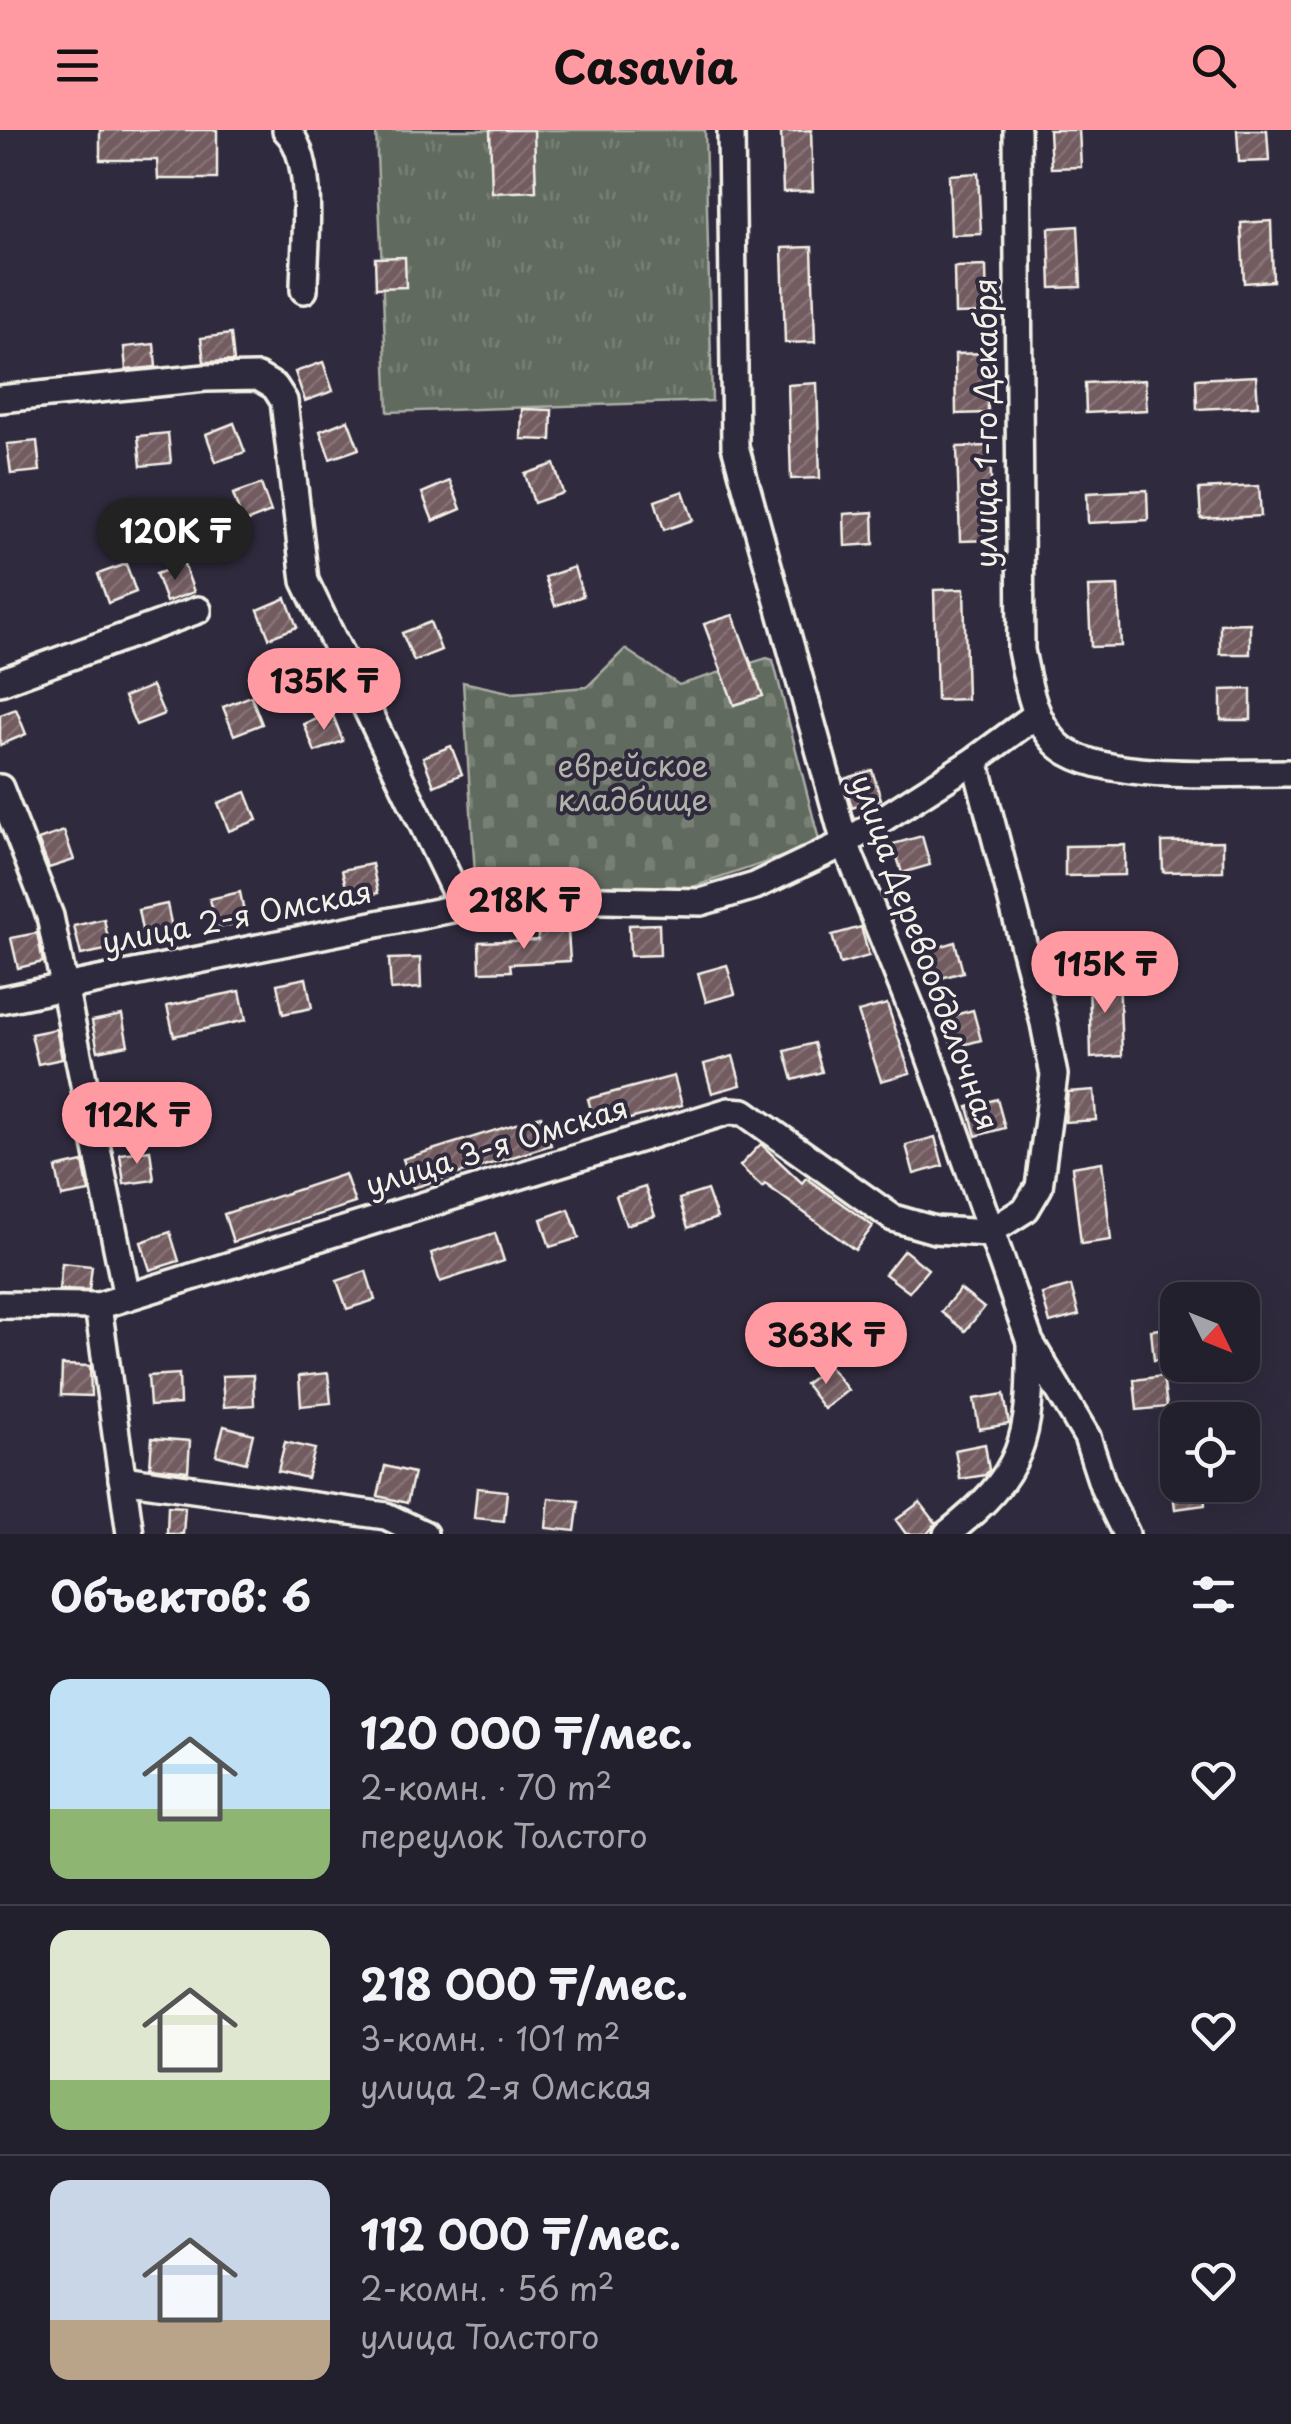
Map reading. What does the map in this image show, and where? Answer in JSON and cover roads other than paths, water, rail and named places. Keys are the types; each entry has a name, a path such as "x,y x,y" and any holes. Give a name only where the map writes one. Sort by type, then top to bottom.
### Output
{"street":[{"path":"286,130 297,140 304,162 304,290"},
{"name":"улица Деревообделочная","path":"731,130 735,446 845,843 922,1034 988,1232 1030,1342 1086,1437 1104,1490 1126,1534"},
{"name":"улица 1-го Декабря","path":"1016,130 1021,650 1036,714"},
{"path":"0,399 205,378 258,377 275,387 284,401 305,581 462,906"},
{"path":"0,682 198,610"},
{"path":"1036,714 1058,746 1118,771 1291,773"},
{"name":"улица 2-я Омская","path":"0,1000 506,898 702,902 755,886 845,843 976,760 1036,714"},
{"path":"976,760 1054,1076 1039,1187 1026,1209 988,1232"},
{"path":"0,788 50,916 126,1297"},
{"name":"улица 3-я Омская","path":"0,1305 98,1306 729,1111 744,1112 894,1218 934,1230 988,1232"},
{"path":"98,1306 130,1534"},
{"path":"947,1534 990,1500 1012,1466 1030,1401 1030,1342"},
{"path":"122,1479 386,1516 424,1534"}],"park label":[{"name":"еврейское кладбище","path":"633,784"}]}
